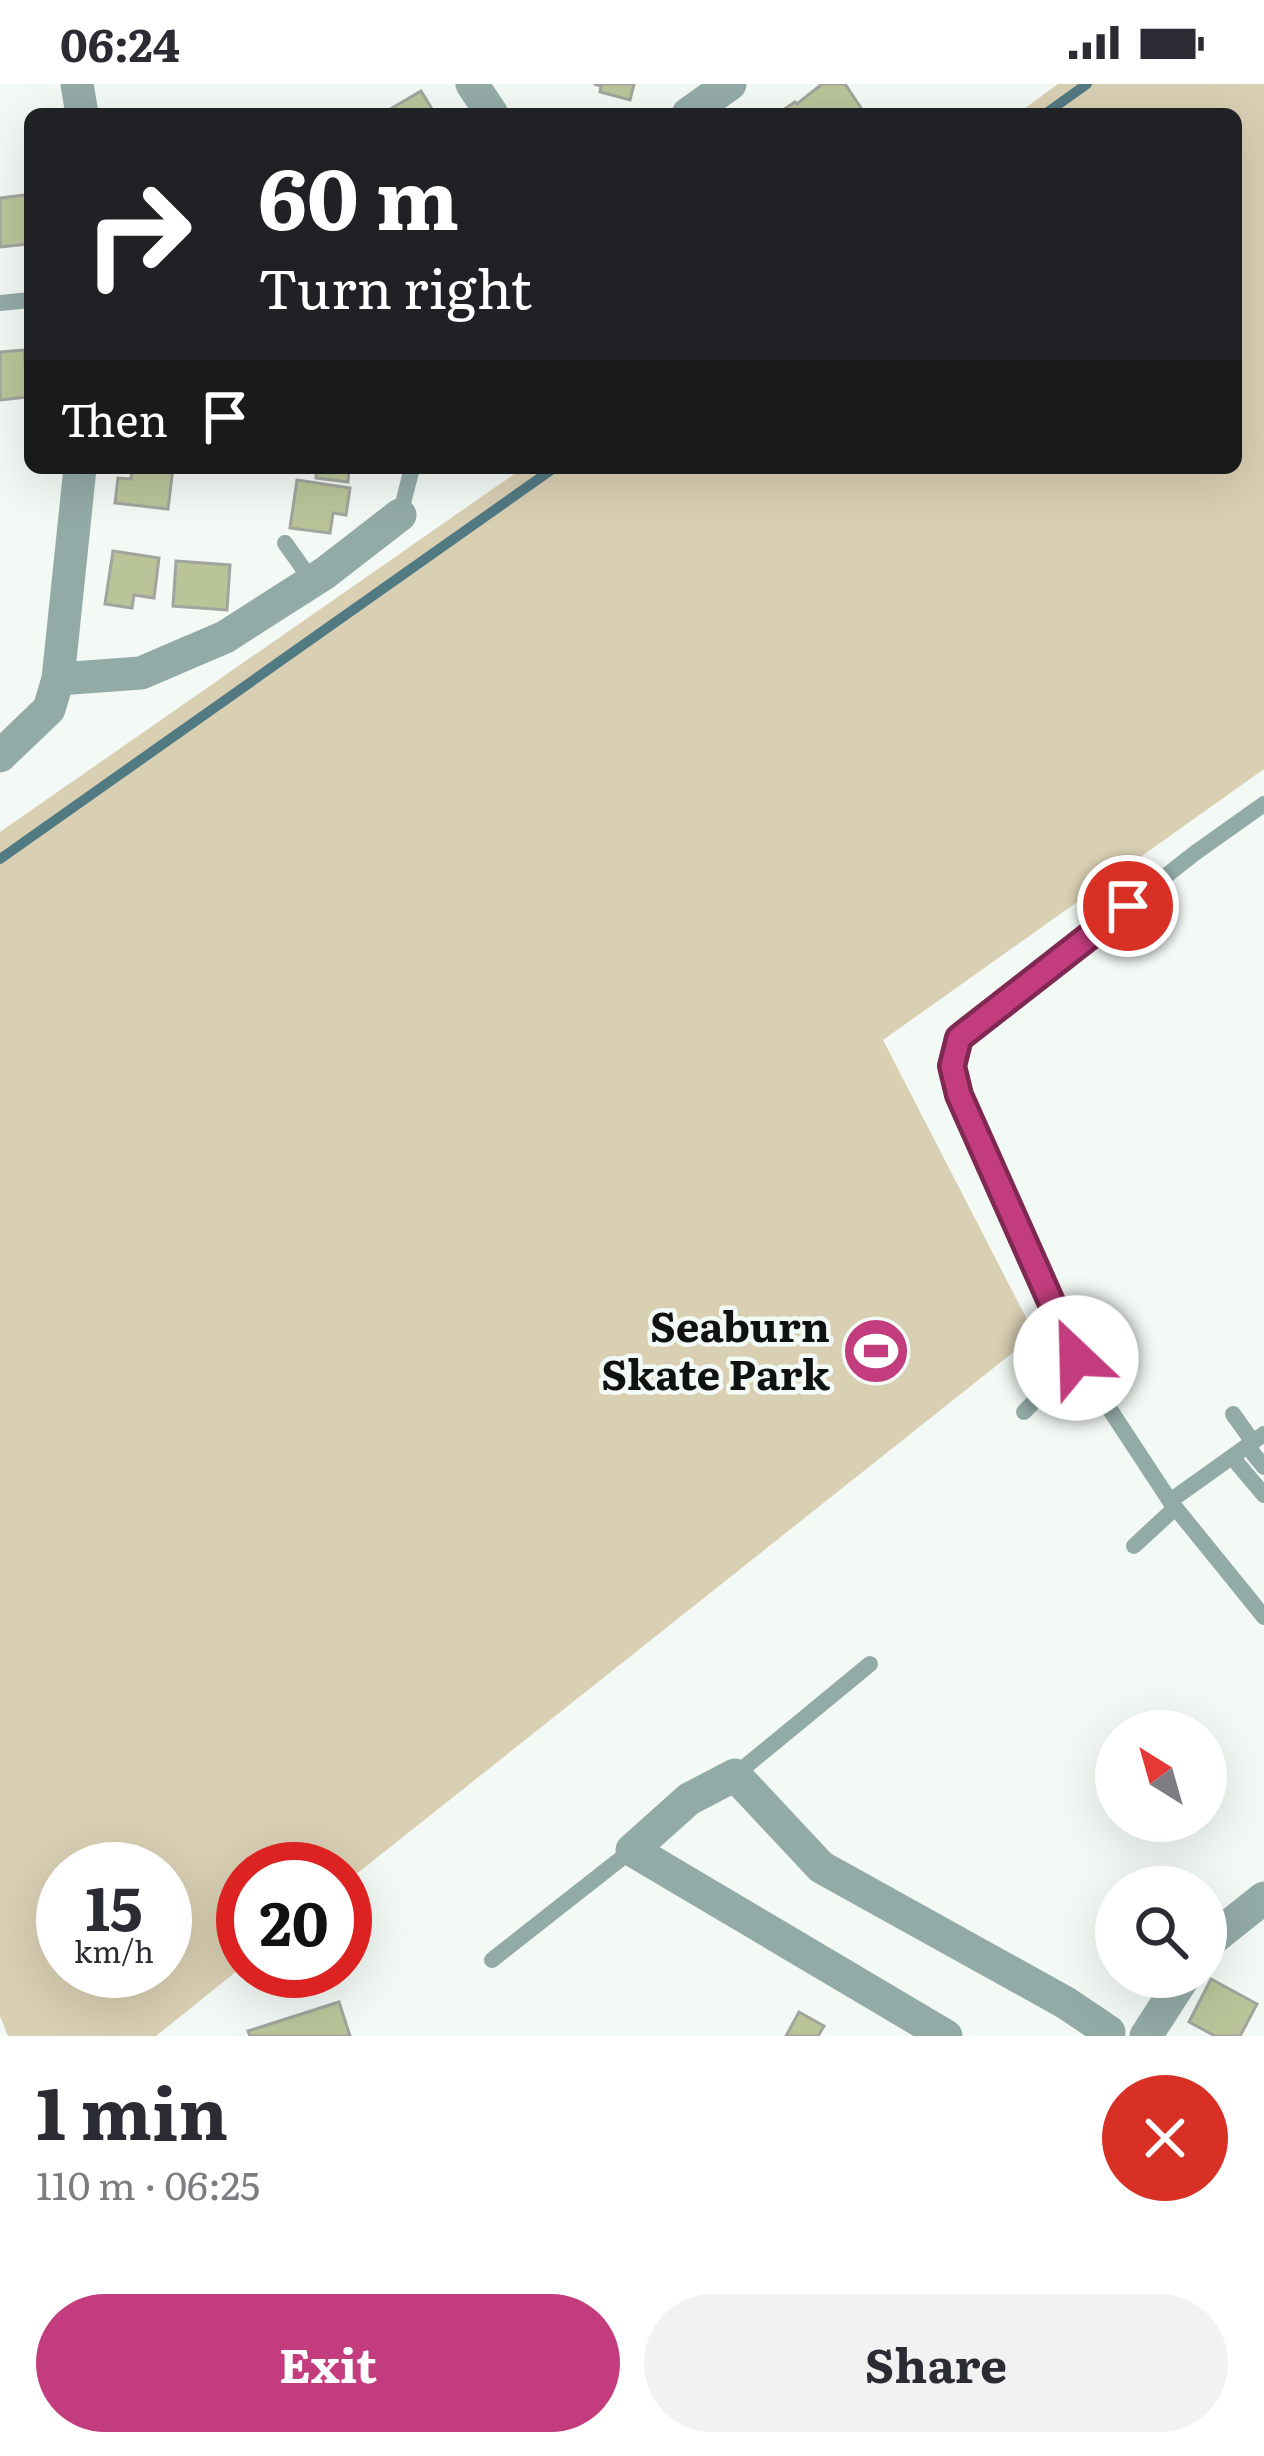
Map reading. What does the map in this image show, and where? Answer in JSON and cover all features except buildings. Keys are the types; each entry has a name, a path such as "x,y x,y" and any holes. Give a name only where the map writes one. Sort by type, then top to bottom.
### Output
{"street":[{"path":"696,108 730,84"},
{"path":"0,756 49,709 58,679 79,474"},
{"path":"58,679 141,674 225,637 312,581 400,515"},
{"path":"946,2036 632,1850 689,1799 735,1775 821,1867 1066,2003 1109,2032"},
{"path":"1227,1928 1264,1898"},
{"path":"1146,2036 1170,1998"}],"lane":[{"path":"400,515 410,474"},
{"path":"285,543 312,581"},
{"path":"1264,804 959,1038 952,1066 959,1095 1076,1358 1172,1504 1264,1617"},
{"path":"1024,1412 1076,1358"},
{"path":"1233,1414 1264,1467"},
{"path":"1134,1546 1172,1504 1249,1445"},
{"path":"1249,1445 1264,1496"},
{"path":"735,1775 870,1664"},
{"path":"492,1960 632,1850"}],"shaded area":[{"path":"1058,84 1264,84 1264,769 883,1040 1035,1335 372,1862 372,1842 216,1842 216,1988 156,2036 8,2036 0,2016 0,832 514,474 1242,474 1242,108 1025,108"}],"waterway":[{"path":"1053,108 1087,84"},
{"path":"0,859 545,474"}],"place":[{"name":"Seaburn Skate Park","path":"876,1351"}],"route":[{"path":"1076,1358 959,1095 952,1066 959,1038 1128,906"}]}
